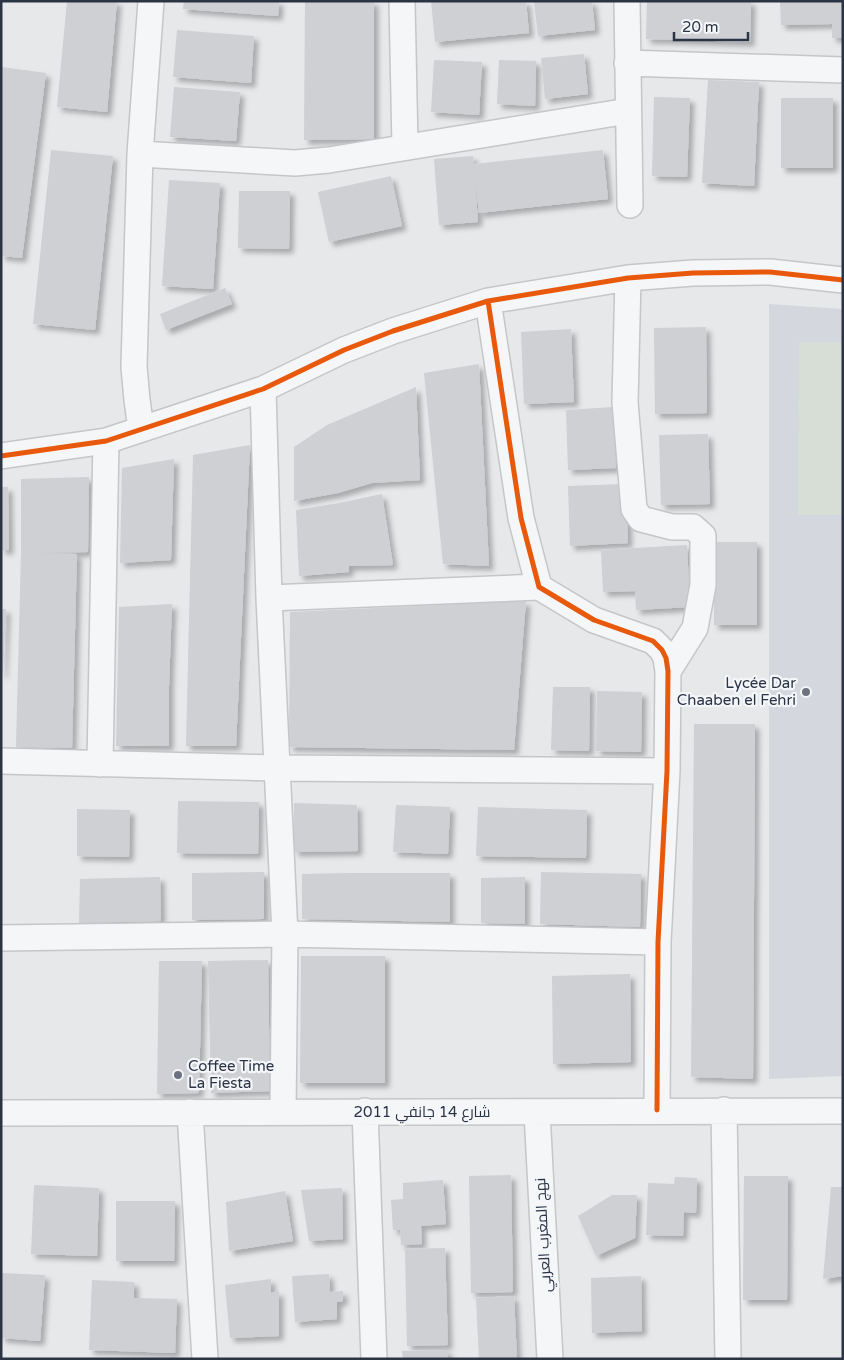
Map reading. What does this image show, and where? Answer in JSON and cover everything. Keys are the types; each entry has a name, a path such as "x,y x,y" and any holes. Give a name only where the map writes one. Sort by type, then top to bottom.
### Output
{"street":[{"path":"141,429 134,367 140,154 151,1"},
{"path":"402,1 405,147"},
{"path":"627,1 630,205"},
{"path":"627,63 843,70"},
{"path":"140,154 295,163 330,160 628,111"},
{"path":"1,456 106,441 263,389 352,347 393,331 488,301 628,278 694,273 770,272 843,280"},
{"path":"628,278 625,402 634,509 642,519 672,527 693,527 703,536 702,584 695,628 668,671"},
{"path":"488,301 521,518 539,587"},
{"path":"263,389 269,598 285,934 283,1111"},
{"path":"100,764 106,441"},
{"path":"269,598 539,587 594,620 652,641 662,650 666,658 668,671 667,771 658,942 657,1110"},
{"path":"1,761 277,768 667,771"},
{"path":"1,938 285,934 658,942"},
{"path":"724,1110 728,1359"},
{"path":"365,1111 374,1359"},
{"name":"شارع 14 جانفي 2011","path":"1,1113 843,1111"},
{"path":"190,1112 205,1359"},
{"name":"نهج المغرب العربي","path":"537,1112 550,1359"}],"shaded area":[{"name":"Lycée Dar Chaaben el Fehri","path":"769,304 843,309 843,1076 769,1079"},
{"path":"799,342 843,342 843,515 798,515"}],"building":[{"path":"67,1 117,1 107,112 57,107"},
{"path":"184,1 279,1 278,16 183,9"},
{"path":"305,1 374,1 374,139 304,140"},
{"path":"431,1 526,1 529,33 435,42"},
{"path":"534,1 592,1 595,30 538,36"},
{"path":"647,1 751,1 750,42 646,39"},
{"path":"780,1 843,1 843,38 832,38 832,24 781,25"},
{"path":"177,30 254,36 251,83 173,77"},
{"path":"584,54 588,94 545,99 541,58"},
{"path":"434,60 482,62 479,115 431,112"},
{"path":"499,60 536,61 535,106 497,104"},
{"path":"1,67 46,73 22,258 1,256"},
{"path":"708,80 759,82 754,186 702,183"},
{"path":"174,87 240,92 236,141 170,137"},
{"path":"654,97 690,98 687,177 652,176"},
{"path":"781,98 833,98 833,168 781,168"},
{"path":"51,150 113,156 95,330 33,324"},
{"path":"603,150 608,199 479,213 475,179 478,222 439,225 434,159 473,156 474,164"},
{"path":"391,176 402,226 329,242 318,192"},
{"path":"169,180 220,183 213,289 162,286"},
{"path":"239,191 290,191 289,249 238,248"},
{"path":"225,288 232,304 166,330 160,314"},
{"path":"706,327 707,413 655,414 654,328"},
{"path":"571,329 574,402 524,404 521,332"},
{"path":"479,364 489,566 443,564 424,373"},
{"path":"416,387 420,480 372,483 338,493 294,501 294,447 327,425"},
{"path":"613,407 616,468 568,470 566,410"},
{"path":"708,434 710,504 661,505 659,435"},
{"path":"250,445 236,746 186,746 193,455"},
{"path":"174,459 171,560 120,563 122,468"},
{"path":"89,477 88,552 37,553 77,554 72,748 16,747 21,479"},
{"path":"626,484 628,543 570,546 568,486"},
{"path":"1,487 8,487 9,550 1,550"},
{"path":"382,494 393,565 349,566 349,572 299,576 296,510"},
{"path":"714,542 757,542 757,625 714,625"},
{"path":"687,545 690,607 636,610 635,591 603,592 601,550"},
{"path":"526,601 514,750 289,747 290,612"},
{"path":"172,604 169,746 116,746 119,607"},
{"path":"1,609 6,609 3,674 1,674"},
{"path":"553,687 590,687 589,751 551,750"},
{"path":"597,691 642,692 641,752 596,751"},
{"path":"694,724 755,724 753,1079 691,1077"},
{"path":"178,801 259,802 258,854 177,853"},
{"path":"294,803 357,805 358,851 294,852"},
{"path":"396,805 450,807 448,854 393,852"},
{"path":"478,807 587,810 586,858 476,856"},
{"path":"77,809 130,810 129,857 77,856"},
{"path":"264,872 264,919 192,920 192,873"},
{"path":"541,872 641,874 640,927 540,924"},
{"path":"450,873 450,922 302,919 302,874"},
{"path":"160,877 161,921 79,923 80,879"},
{"path":"525,877 525,924 481,923 481,878"},
{"path":"301,956 385,956 385,1083 300,1083"},
{"path":"268,960 270,1091 211,1093 208,961"},
{"path":"159,961 202,961 199,1093 157,1094"},
{"path":"630,974 631,1062 553,1064 552,976"},
{"path":"511,1175 513,1292 471,1293 469,1176"},
{"path":"744,1176 788,1176 787,1300 743,1300"},
{"path":"675,1177 697,1178 696,1213 684,1212 683,1236 646,1235 648,1183 674,1184"},
{"path":"443,1180 446,1224 421,1226 422,1244 401,1245 400,1230 393,1230 391,1200 403,1199 403,1183"},
{"path":"34,1185 99,1188 97,1256 31,1254"},
{"path":"831,1187 843,1187 843,1276 823,1279"},
{"path":"342,1188 343,1239 309,1241 301,1190"},
{"path":"285,1191 293,1241 229,1251 226,1202"},
{"path":"612,1195 637,1195 635,1238 596,1256 578,1216"},
{"path":"116,1201 175,1201 174,1261 116,1261"},
{"path":"445,1248 448,1345 407,1346 405,1249"},
{"path":"1,1273 45,1275 40,1341 1,1338"},
{"path":"329,1274 330,1292 343,1291 343,1301 337,1302 337,1319 295,1322 292,1276"},
{"path":"641,1276 642,1331 592,1333 591,1278"},
{"path":"271,1279 271,1293 279,1291 279,1336 230,1338 225,1285"},
{"path":"92,1280 134,1282 134,1298 177,1299 175,1353 89,1350"},
{"path":"514,1296 517,1359 479,1359 476,1298"},
{"path":"448,1350 448,1359 403,1359 402,1351"}],"cycle path":[{"path":"1,456 106,441 263,389 344,350 393,331 488,301 628,278 693,273 770,272 843,280"},
{"path":"488,301 521,518 539,587 594,620 653,641 662,650 666,658 668,671 667,771 658,942 657,1110"}],"place":[{"name":"Lycée Dar Chaaben el Fehri","path":"806,692"},
{"name":"Coffee Time La Fiesta","path":"178,1075"}]}
